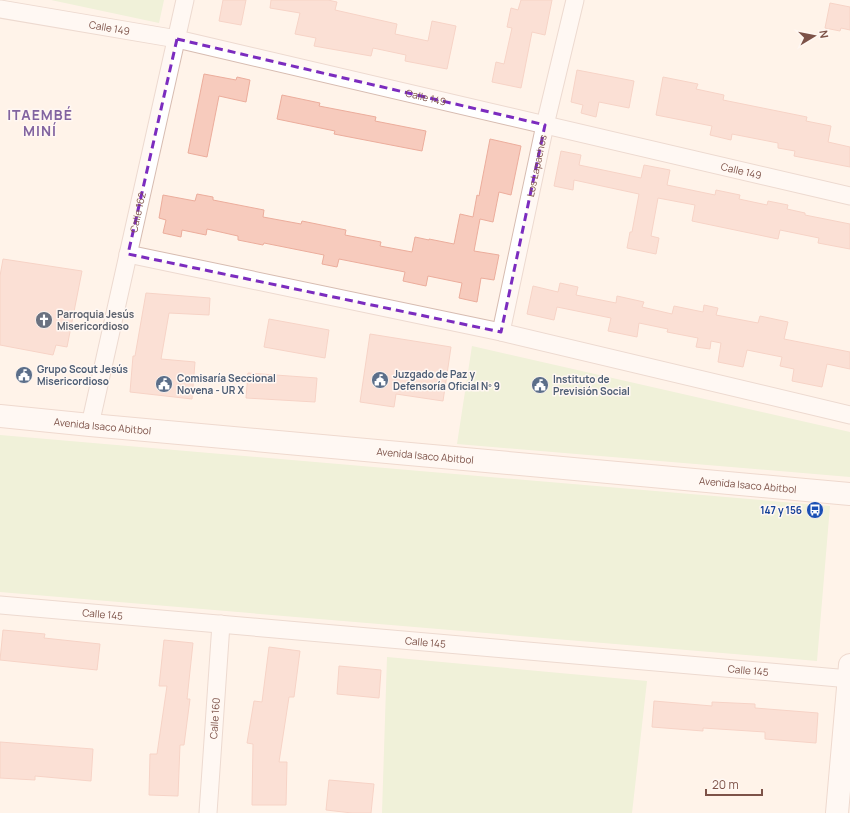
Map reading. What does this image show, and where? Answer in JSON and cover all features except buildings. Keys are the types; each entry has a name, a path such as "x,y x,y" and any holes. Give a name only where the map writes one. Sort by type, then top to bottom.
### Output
{"main road":[{"name":"Avenida Isaco Abitbol","path":"0,416 850,494"},
{"path":"836,813 850,675"}],"street":[{"name":"Calle 162","path":"90,425 185,0"},
{"name":"Los Lapachos","path":"501,332 545,125 574,0"},
{"name":"Calle 149","path":"0,9 177,39 850,196"},
{"path":"128,254 501,332 850,415"},
{"name":"Calle 145","path":"0,605 850,675"},
{"name":"Calle 160","path":"208,813 221,624"}],"highlighted area":[{"path":"177,39 545,125 501,332 128,254"}],"green space":[{"path":"51,0 164,0 159,23"},
{"path":"472,346 850,432 850,477 457,444"},
{"path":"0,435 830,506 817,661 0,592"},
{"path":"387,657 647,681 632,813 382,813"}],"place":[{"name":"Parroquia Jesús Misericordioso","path":"44,320"},
{"name":"Grupo Scout Jesús Misericordioso","path":"24,375"},
{"name":"Juzgado de Paz y Defensoría Oficial Nº 9","path":"380,380"},
{"name":"Comisaría Seccional Novena - UR X","path":"164,384"},
{"name":"Instituto de Previsión Social","path":"540,385"},
{"name":"147 y 156","path":"815,510"}],"district":[{"name":"ITAEMBÉ MINÍ","path":"40,124"}]}
